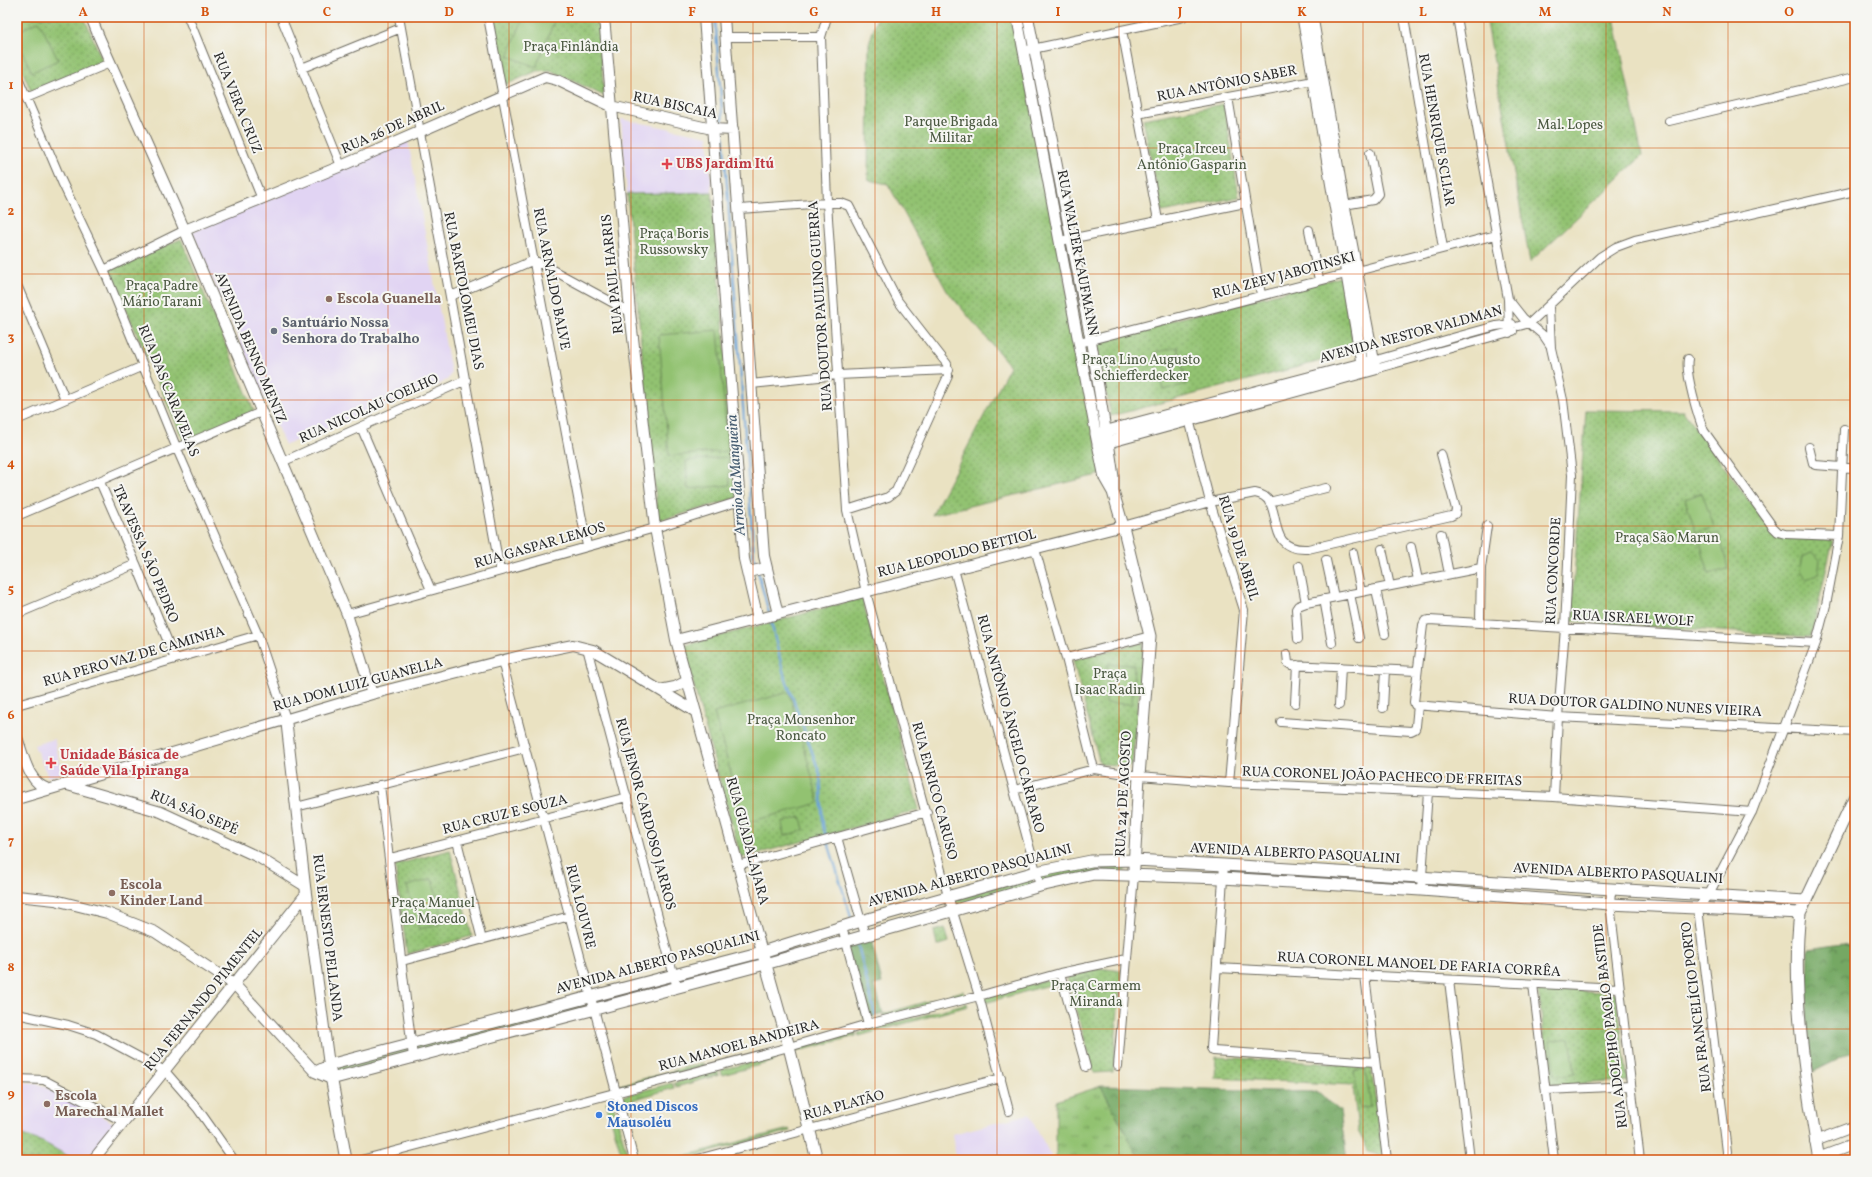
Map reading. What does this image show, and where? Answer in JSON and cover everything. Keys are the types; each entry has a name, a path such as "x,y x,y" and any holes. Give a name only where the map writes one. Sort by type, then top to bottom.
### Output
{"main road":[{"path":"1303,17 1318,80 1344,205 1363,368"},
{"path":"1312,17 1318,80 1351,272 1374,365"},
{"name":"AVENIDA NESTOR VALDMAN","path":"1102,438 1374,365"},
{"name":"AVENIDA NESTOR VALDMAN","path":"1102,438 1189,419 1363,368"},
{"name":"RUA WALTER KAUFMANN","path":"1102,438 1106,478 1113,492 1123,526"},
{"name":"RUA 24 DE AGOSTO","path":"1123,526 1150,636 1139,776 1134,875"},
{"path":"1819,1159 1802,1039 1797,967 1798,932 1800,914 1855,796"},
{"name":"AVENIDA ALBERTO PASQUALINI","path":"329,1065 762,952 861,921 1036,872 1091,861 1135,860 1224,864 1423,876 1611,890 1709,894 1806,901"},
{"name":"AVENIDA ALBERTO PASQUALINI","path":"331,1079 677,988 1040,886 1094,874 1222,878 1422,890 1610,904 1800,914"},
{"name":"RUA GUADALAJARA","path":"762,952 789,1047 817,1160"},
{"name":"RUA ERNESTO PELLANDA","path":"329,1065 346,1160"}],"street":[{"path":"84,17 99,37"},
{"name":"AVENIDA BENNO MENTZ","path":"91,17 185,230 347,614 372,694"},
{"name":"RUA VERA CRUZ","path":"188,17 262,199"},
{"path":"280,17 341,166"},
{"name":"RUA BARTOLOMEU DIAS","path":"399,17 500,571"},
{"name":"RUA ARNALDO BALVE","path":"488,17 587,546"},
{"name":"RUA PAUL HARRIS","path":"604,17 630,312 655,528"},
{"path":"704,17 723,130 739,209 764,556 757,570 768,617"},
{"path":"724,17 723,130 744,559 757,570 768,617"},
{"name":"RUA DOUTOR PAULINO GUERRA","path":"826,17 821,37 827,203 847,510 866,592"},
{"name":"RUA WALTER KAUFMANN","path":"1016,17 1079,343 1102,438"},
{"name":"RUA WALTER KAUFMANN","path":"1028,17 1091,341 1102,438"},
{"path":"1023,51 1183,17"},
{"name":"RUA HENRIQUE SCLIAR","path":"1404,17 1442,248"},
{"path":"1457,17 1508,299 1509,329"},
{"path":"302,68 401,28"},
{"path":"1122,30 1158,220"},
{"path":"725,37 821,37"},
{"path":"26,98 110,63"},
{"name":"RUA DAS CARAVELAS","path":"17,76 62,182 104,270 177,449 258,635 286,719"},
{"name":"RUA 26 DE ABRIL","path":"185,230 341,166 541,78 550,77 611,106"},
{"path":"1669,121 1855,77"},
{"name":"RUA ANTÔNIO SABER","path":"1137,114 1318,80"},
{"path":"1228,97 1260,295"},
{"name":"RUA BISCAIA","path":"611,106 723,130"},
{"path":"1344,205 1372,200 1378,194 1370,153"},
{"path":"1530,323 1549,307 1596,260 1608,251 1624,244 1855,191"},
{"path":"1060,241 1245,202"},
{"path":"739,209 827,203 849,206 898,301 947,364 949,370 948,376 896,491 888,497 847,510"},
{"path":"104,270 185,230"},
{"path":"1309,230 1319,280"},
{"name":"RUA ZEEV JABOTINSKI","path":"1079,343 1496,235"},
{"path":"451,296 534,260 630,312"},
{"path":"17,285 65,399"},
{"name":"RUA CONCORDE","path":"1508,299 1523,318 1544,336 1551,348"},
{"name":"RUA CONCORDE","path":"1549,307 1551,348 1563,400 1572,475 1565,628 1558,717 1554,797"},
{"name":"AVENIDA NESTOR VALDMAN","path":"1374,365 1530,323"},
{"path":"1688,359 1687,369 1700,422 1704,431 1773,527 1778,532 1785,534 1839,536"},
{"path":"17,420 143,366"},
{"path":"751,384 838,375 949,370"},
{"name":"RUA NICOLAU COELHO","path":"282,462 466,380"},
{"path":"17,516 100,482 261,412"},
{"name":"RUA 19 DE ABRIL","path":"1189,419 1210,502 1244,610 1229,783"},
{"path":"361,427 431,590"},
{"name":"RUA FRANCELÍCIO PORTO","path":"1728,1160 1698,908 1709,894 1752,812 1816,643 1826,605 1839,536 1844,429"},
{"path":"1810,447 1814,464 1855,468"},
{"path":"1326,488 1269,502 1284,544 1290,548 1308,548 1455,514 1455,504 1441,454"},
{"name":"TRAVESSA SÃO PEDRO","path":"100,482 175,659"},
{"name":"RUA LEOPOLDO BETTIOL","path":"676,640 1035,549 1244,494 1261,494 1269,502"},
{"name":"RUA GASPAR LEMOS","path":"347,614 655,528 740,501"},
{"path":"1480,622 1480,568 1487,526"},
{"name":"RUA GUADALAJARA","path":"655,528 676,640 762,952"},
{"path":"1440,534 1449,574"},
{"path":"1411,547 1418,580"},
{"path":"1035,549 1066,658 1094,768"},
{"path":"1382,549 1390,586"},
{"path":"1352,553 1361,592"},
{"path":"1326,560 1334,597"},
{"path":"17,614 136,564"},
{"path":"1299,566 1306,603"},
{"path":"1298,639 1296,610 1298,606 1324,599 1480,568"},
{"name":"RUA ANTÔNIO ÂNGELO CARRARO","path":"954,569 1040,886"},
{"path":"1376,589 1386,634"},
{"name":"RUA ENRICO CARUSO","path":"866,592 927,812 948,896 979,996 1009,1111"},
{"path":"1350,594 1359,638"},
{"path":"1324,599 1332,643"},
{"name":"RUA ISRAEL WOLF","path":"1417,671 1425,622 1429,620 1816,643"},
{"name":"RUA PERO VAZ DE CAMINHA","path":"17,705 258,635"},
{"path":"1066,658 1150,636"},
{"name":"RUA DOM LUIZ GUANELLA","path":"17,799 372,694 502,661 573,645 587,648 696,712"},
{"name":"RUA JENOR CARDOSO JARROS","path":"587,648 677,988"},
{"path":"1281,722 1411,731 1415,729 1416,726 1417,671 1297,665 1288,663 1287,654"},
{"name":"RUA LOUVRE","path":"502,661 570,916 593,1010 634,1160"},
{"path":"1295,703 1297,665"},
{"path":"1339,705 1341,667"},
{"path":"1383,708 1385,670"},
{"path":"660,690 675,687 687,680"},
{"name":"RUA DOUTOR GALDINO NUNES VIEIRA","path":"1416,704 1558,717 1855,732"},
{"name":"RUA ERNESTO PELLANDA","path":"286,719 306,890 329,1065"},
{"path":"17,738 36,784 48,789"},
{"path":"296,806 525,748"},
{"name":"RUA CORONEL JOÃO PACHECO DE FREITAS","path":"1014,790 1094,768 1139,776 1229,783 1554,797 1752,812"},
{"path":"28,795 32,786 32,777"},
{"name":"RUA SÃO SEPÉ","path":"64,784 161,812 258,857 306,890"},
{"path":"380,785 413,1057"},
{"path":"1422,890 1428,792"},
{"name":"RUA CRUZ E SOUZA","path":"390,858 627,797"},
{"path":"738,865 927,812"},
{"path":"837,837 865,936"},
{"path":"457,841 482,940"},
{"path":"1224,864 1212,1051 1375,1062"},
{"name":"RUA 24 DE AGOSTO","path":"1118,1066 1134,875"},
{"name":"RUA FERNANDO PIMENTEL","path":"93,1160 235,985 306,890"},
{"name":"RUA ADOLPHO PAOLO BASTIDE","path":"1611,890 1610,904 1619,988 1640,1160"},
{"path":"17,896 55,900 107,913 155,932 235,985 315,1072 331,1079"},
{"path":"402,961 570,916"},
{"path":"842,927 868,1024"},
{"name":"RUA MANOEL BANDEIRA","path":"361,1160 789,1047 868,1024 979,996 1060,973 1126,959"},
{"name":"RUA CORONEL MANOEL DE FARIA CORRÊA","path":"1218,968 1619,988"},
{"path":"1060,973 1086,1068"},
{"path":"1365,975 1387,1160"},
{"path":"1449,980 1470,1160"},
{"path":"1533,984 1547,1090 1554,1160"},
{"path":"17,1014 68,1025 96,1034 165,1072 198,1109 234,1160"},
{"path":"315,1072 329,1065"},
{"name":"RUA PLATÃO","path":"694,1160 809,1128 1001,1078"},
{"path":"17,1079 44,1080 124,1122"},
{"path":"1547,1090 1631,1086"},
{"path":"1816,1140 1855,1126"},
{"path":"1819,1159 1855,1144"}],"shaded area":[{"name":"UBS Jardim Itú","path":"621,119 708,136 712,192 627,194"},
{"name":"Escola Guanella","path":"408,141 451,373 448,379 440,384 285,445 192,232"},
{"name":"Unidade Básica de Saúde Vila Ipiranga","path":"54,739 63,773 48,777 34,745"},
{"name":"Escola Marechal Mallet","path":"17,1082 37,1083 116,1124 87,1160 75,1160 43,1142 17,1133"},
{"path":"1029,1114 1053,1160 956,1160 953,1134"}],"green space":[{"path":"17,17 84,17 103,62 31,91 17,58"},
{"name":"Praça Finlândia","path":"493,17 598,17 604,96 550,70 537,71 505,85"},
{"path":"524,17 549,17 555,19 536,67 508,56"},
{"name":"Parque Brigada Militar","path":"877,17 1014,17 1102,474 932,515 1010,366 947,291 888,184 868,180 869,44"},
{"name":"Mal. Lopes","path":"1486,17 1614,17 1642,156 1530,262"},
{"path":"39,21 58,60 32,72 17,41 17,32"},
{"name":"Praça Irceu Antônio Gasparin","path":"1224,104 1239,197 1162,212 1143,119"},
{"name":"Praça Boris Russowsky","path":"712,192 738,498 658,521 627,194"},
{"name":"Praça Padre Mário Tarani","path":"181,239 254,411 184,442 109,270"},
{"name":"Praça Lino Augusto Schiefferdecker","path":"1341,277 1355,352 1111,416 1096,340"},
{"path":"718,330 728,451 669,456 659,335"},
{"path":"1177,347 1187,384 1163,390 1154,353"},
{"name":"Praça São Marun","path":"1586,410 1683,411 1776,537 1833,540 1811,637 1571,621"},
{"path":"728,457 730,485 688,489 686,461"},
{"path":"1702,493 1714,527 1696,533 1685,499"},
{"path":"1719,533 1728,569 1709,574 1699,538"},
{"path":"1813,552 1820,560 1818,574 1807,580 1800,571 1803,557"},
{"name":"Praça Monsenhor Roncato","path":"862,598 919,810 741,858 683,646"},
{"name":"Praça Isaac Radin","path":"1144,642 1132,766 1100,764 1073,660"},
{"path":"1108,664 1134,665 1132,704 1106,703"},
{"path":"789,692 819,803 745,823 714,713"},
{"path":"801,817 804,830 784,836 782,822"},
{"name":"Praça Manuel de Macedo","path":"450,850 472,936 407,954 395,865"},
{"path":"1088,864 1127,864 1125,871 1041,883 1039,874"},
{"path":"1031,875 1034,885 954,908 952,900"},
{"path":"432,879 444,923 419,929 407,886"},
{"path":"945,928 949,942 937,946 934,931"},
{"path":"871,939 882,983 875,985 883,1014 864,1019 845,945"},
{"path":"1842,944 1855,947 1855,1051 1813,1072 1807,1015 1809,949"},
{"name":"Praça Carmem Miranda","path":"1100,968 1121,971 1113,1072 1094,1073 1067,978"},
{"path":"1089,976 1098,1006 1082,1010 1073,981"},
{"path":"1054,978 1056,983 985,1003 982,998"},
{"path":"1538,988 1616,993 1628,1081 1550,1085"},
{"path":"963,991 964,995 884,1016 883,1014"},
{"path":"584,1002 586,1010 416,1055 414,1045"},
{"path":"967,1003 968,1006 859,1036 858,1033"},
{"path":"856,1033 856,1036 791,1053 792,1050"},
{"path":"1570,1038 1575,1073 1555,1076 1550,1041"},
{"path":"407,1048 407,1056 332,1077 331,1066"},
{"path":"775,1056 775,1061 722,1075 721,1070"},
{"path":"1216,1057 1371,1066 1383,1157 1369,1152 1358,1131 1353,1085 1215,1078"},
{"path":"703,1063 704,1066 617,1090 620,1085"},
{"path":"1365,1069 1371,1106 1360,1108 1354,1071"},
{"path":"718,1071 719,1075 676,1087 674,1083"},
{"path":"672,1083 674,1088 625,1102 623,1096"},
{"path":"1101,1086 1140,1160 1056,1160 1056,1101"},
{"path":"1101,1086 1317,1092 1340,1111 1347,1160 1140,1160"},
{"path":"612,1100 629,1160 623,1160 606,1102"},
{"path":"789,1129 790,1131 679,1160 668,1160"},
{"path":"17,1133 43,1142 75,1160 17,1160"}],"waterway":[{"name":"Arroio da Mangueira","path":"715,17 723,126"},
{"name":"Arroio da Mangueira","path":"723,131 754,558 757,567"},
{"name":"Arroio da Mangueira","path":"758,572 769,613"},
{"name":"Arroio da Mangueira","path":"770,618 783,671 820,774 823,826 851,917"},
{"path":"858,945 875,1015"}],"place":[{"name":"UBS Jardim Itú","path":"667,164"},
{"name":"Escola Guanella","path":"329,299"},
{"name":"Santuário Nossa Senhora do Trabalho","path":"274,331"},
{"name":"Unidade Básica de Saúde Vila Ipiranga","path":"51,763"},
{"name":"Escola Kinder Land","path":"112,893"},
{"name":"Escola Marechal Mallet","path":"47,1104"},
{"name":"Stoned Discos Mausoléu","path":"599,1115"}]}
